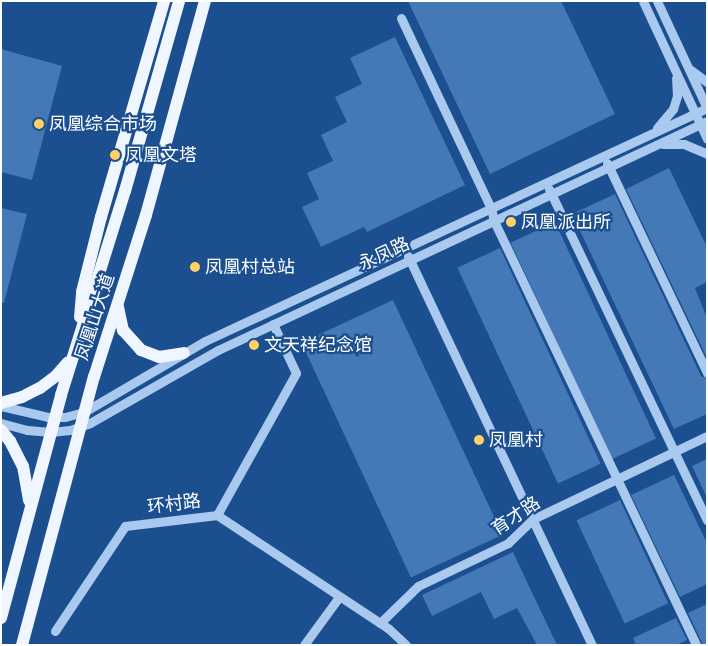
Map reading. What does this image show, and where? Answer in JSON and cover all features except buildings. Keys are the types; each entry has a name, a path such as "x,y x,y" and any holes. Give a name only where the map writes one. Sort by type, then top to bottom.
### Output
{"main road":[{"path":"79,336 82,292 89,262 164,1"},
{"name":"凤凰山大道","path":"1,618 55,418 120,206 179,1"},
{"name":"凤凰山大道","path":"22,645 84,412 146,214 205,1"},
{"path":"195,38 212,1"},
{"path":"118,302 119,318 123,330 140,350 160,357 184,353"},
{"path":"1,405 40,388 62,371 73,356"},
{"path":"1,430 10,441 23,466 28,484 30,510"}],"street":[{"path":"643,1 695,113 704,123 707,139"},
{"path":"657,1 707,108"},
{"path":"401,18 491,208 494,221 696,645"},
{"path":"685,62 694,73 707,82"},
{"path":"645,136 659,126 673,109 678,90 673,66"},
{"name":"永凤路","path":"55,418 84,412 184,353 707,108"},
{"name":"永凤路","path":"1,424 26,430 51,432 81,427 99,419 203,358 704,123"},
{"path":"653,147 669,143 684,144 707,154"},
{"path":"604,156 707,373"},
{"path":"546,182 707,520"},
{"path":"404,249 592,645"},
{"path":"218,515 296,374 273,324"},
{"path":"1,405 55,418"},
{"name":"育才路","path":"380,623 418,586 508,543 533,519 707,436"},
{"name":"环村路","path":"55,631 125,526 218,515 380,623 406,645"},
{"path":"304,645 339,597"}],"place":[{"name":"凤凰综合市场","path":"39,124"},
{"name":"凤凰文塔","path":"115,155"},
{"name":"凤凰派出所","path":"511,222"},
{"name":"凤凰村总站","path":"195,267"},
{"name":"文天祥纪念馆","path":"254,345"},
{"name":"凤凰村","path":"479,440"}]}
